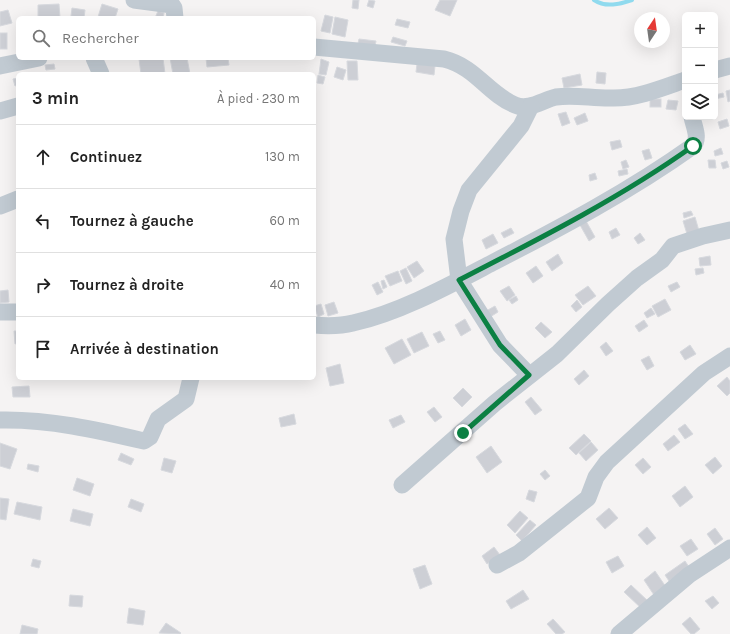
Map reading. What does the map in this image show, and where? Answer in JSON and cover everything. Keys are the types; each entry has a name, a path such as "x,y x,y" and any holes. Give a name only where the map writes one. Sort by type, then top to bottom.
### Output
{"street":[{"path":"134,0 172,5 175,16"},
{"path":"316,47 444,59 457,62 466,67 506,101 517,107 531,106 554,97 569,96 615,98 636,96 682,84"},
{"path":"0,66 29,60"},
{"path":"95,60 101,72"},
{"path":"718,69 730,66"},
{"path":"529,375 500,345 459,280 454,239 461,211 470,190 521,126 531,106"},
{"path":"0,111 16,107"},
{"path":"316,326 352,324 383,314 459,280 551,233 670,162 696,142 692,120"},
{"path":"0,206 16,200"},
{"path":"402,486 529,375 557,354 608,304 638,278 662,260 673,246 702,236 730,230"},
{"path":"0,312 16,312"},
{"path":"497,565 519,553 588,498 596,477 607,462 704,372 730,356"},
{"path":"0,420 21,420 83,427 144,441 150,436 158,419 186,399 191,380"},
{"path":"619,634 689,575 730,548"}],"building":[{"path":"353,0 359,0 358,9 352,8"},
{"path":"369,0 375,1 373,8 367,6"},
{"path":"440,0 457,0 450,16 435,10"},
{"path":"59,4 60,16 38,16 38,5"},
{"path":"102,4 118,9 116,16 98,16"},
{"path":"72,8 85,10 84,16 71,16"},
{"path":"8,10 12,23 0,26 0,12"},
{"path":"158,11 164,13 163,16 156,16"},
{"path":"325,15 333,17 330,33 321,31"},
{"path":"335,17 348,20 345,37 332,34"},
{"path":"397,19 410,22 408,28 395,25"},
{"path":"0,33 7,33 7,49 0,49"},
{"path":"393,37 407,41 405,46 391,42"},
{"path":"359,39 376,41 374,51 357,48"},
{"path":"321,59 329,62 326,75 319,74"},
{"path":"139,60 163,60 165,72 141,72"},
{"path":"170,60 187,60 190,72 173,72"},
{"path":"206,60 228,60 229,65 207,67"},
{"path":"347,61 357,61 358,80 348,80"},
{"path":"54,64 55,69 46,70 45,65"},
{"path":"417,64 435,66 434,75 416,72"},
{"path":"337,67 346,70 343,80 334,77"},
{"path":"597,72 606,73 605,84 596,83"},
{"path":"580,74 582,85 564,88 562,78"},
{"path":"318,75 325,77 323,84 317,83"},
{"path":"16,78 16,86 15,86 13,79"},
{"path":"730,90 730,101 728,102 726,91"},
{"path":"723,93 724,97 718,98 718,94"},
{"path":"650,99 661,99 661,107 650,107"},
{"path":"668,100 678,101 676,110 666,109"},
{"path":"566,112 570,123 562,126 558,114"},
{"path":"585,113 588,121 577,125 574,118"},
{"path":"727,119 729,126 720,129 718,122"},
{"path":"620,140 622,147 612,150 610,142"},
{"path":"721,148 723,154 715,156 714,151"},
{"path":"649,149 652,158 645,160 642,151"},
{"path":"626,160 629,167 623,169 621,162"},
{"path":"708,160 715,160 716,168 709,168"},
{"path":"727,161 729,167 723,169 721,163"},
{"path":"627,169 628,174 619,176 618,171"},
{"path":"595,173 597,179 590,181 589,175"},
{"path":"691,211 693,215 684,218 683,213"},
{"path":"695,217 699,231 687,234 683,221"},
{"path":"586,221 595,237 589,241 580,225"},
{"path":"511,228 514,233 504,238 501,233"},
{"path":"616,228 620,235 612,239 609,232"},
{"path":"640,233 645,240 638,244 634,238"},
{"path":"493,234 498,243 486,249 482,240"},
{"path":"558,254 563,263 552,271 546,262"},
{"path":"710,256 711,265 700,266 699,258"},
{"path":"417,261 424,271 414,278 407,267"},
{"path":"536,266 543,276 533,283 526,273"},
{"path":"406,268 412,281 406,284 400,271"},
{"path":"703,268 704,273 696,275 695,269"},
{"path":"398,271 402,281 390,286 385,276"},
{"path":"384,280 387,287 383,289 381,281"},
{"path":"378,282 383,292 377,295 372,285"},
{"path":"677,282 680,287 671,292 668,286"},
{"path":"509,286 515,295 507,301 500,291"},
{"path":"588,286 596,296 583,305 575,295"},
{"path":"8,290 9,302 0,303 0,291"},
{"path":"516,296 518,300 512,304 509,300"},
{"path":"665,299 671,310 658,317 652,306"},
{"path":"577,300 582,307 576,312 571,306"},
{"path":"334,302 338,313 328,316 325,305"},
{"path":"321,304 324,314 318,317 316,312 316,305"},
{"path":"495,306 498,312 490,317 486,311"},
{"path":"651,308 655,314 647,318 644,313"},
{"path":"465,319 471,330 461,336 455,325"},
{"path":"644,320 648,326 639,332 635,326"},
{"path":"541,322 552,332 545,338 535,328"},
{"path":"14,331 16,331 16,344"},
{"path":"440,331 445,340 438,343 433,334"},
{"path":"422,332 429,346 414,353 407,339"},
{"path":"402,339 411,355 394,364 385,348"},
{"path":"606,342 613,351 606,356 600,347"},
{"path":"690,345 696,354 685,360 680,352"},
{"path":"649,356 654,366 647,370 641,360"},
{"path":"340,364 344,383 330,386 326,368"},
{"path":"584,370 589,376 579,385 574,379"},
{"path":"727,377 730,381 730,393 727,396 717,386"},
{"path":"29,386 30,397 13,397 12,387"},
{"path":"463,388 472,397 462,407 453,398"},
{"path":"531,397 542,410 535,415 525,402"},
{"path":"434,407 442,417 435,422 427,412"},
{"path":"294,414 296,424 281,427 279,418"},
{"path":"401,415 405,422 393,428 389,420"},
{"path":"685,424 693,434 685,439 678,429"},
{"path":"584,434 591,441 576,455 569,448"},
{"path":"674,435 680,442 668,451 663,444"},
{"path":"591,442 598,450 586,461 579,453"},
{"path":"0,443 17,449 10,469 0,466"},
{"path":"491,446 502,462 487,473 476,457"},
{"path":"121,453 134,459 131,465 118,460"},
{"path":"715,457 722,466 713,474 705,465"},
{"path":"164,458 176,461 172,473 161,470"},
{"path":"643,458 651,467 643,474 635,465"},
{"path":"28,464 39,466 38,472 27,469"},
{"path":"545,470 550,476 545,480 540,474"},
{"path":"77,478 94,484 90,496 73,490"},
{"path":"685,486 693,497 680,507 672,496"},
{"path":"529,490 537,492 534,502 526,499"},
{"path":"0,498 9,499 6,520 0,519"},
{"path":"131,499 144,504 141,512 128,507"},
{"path":"17,502 42,507 40,520 14,514"},
{"path":"609,508 618,518 605,529 596,519"},
{"path":"73,509 93,514 90,526 70,521"},
{"path":"520,511 528,518 515,533 507,525"},
{"path":"530,520 536,525 522,541 516,535"},
{"path":"647,527 656,538 647,545 638,535"},
{"path":"715,528 723,539 715,545 707,534"},
{"path":"691,539 698,549 687,556 680,546"},
{"path":"494,547 500,555 487,564 482,556"},
{"path":"618,556 624,566 612,573 606,562"},
{"path":"33,559 41,561 39,568 31,566"},
{"path":"685,561 689,567 669,581 665,575"},
{"path":"425,565 432,584 420,589 413,569"},
{"path":"655,571 666,587 654,595 644,580"},
{"path":"631,585 649,602 642,609 624,592"},
{"path":"523,590 529,599 511,609 506,601"},
{"path":"70,595 83,596 82,607 69,606"},
{"path":"713,596 719,603 712,609 705,601"},
{"path":"129,608 145,611 143,625 127,623"},
{"path":"690,617 700,629 694,634 691,634 682,624"},
{"path":"553,619 565,632 562,634 556,634 547,624"},
{"path":"166,623 181,633 159,633"},
{"path":"22,625 38,629 37,634 20,634"}],"waterway":[{"path":"594,0 608,5 632,0"}],"route":[{"path":"463,433 495,403 529,375 496,340 459,280 551,233 616,196 665,166 693,146"}]}
